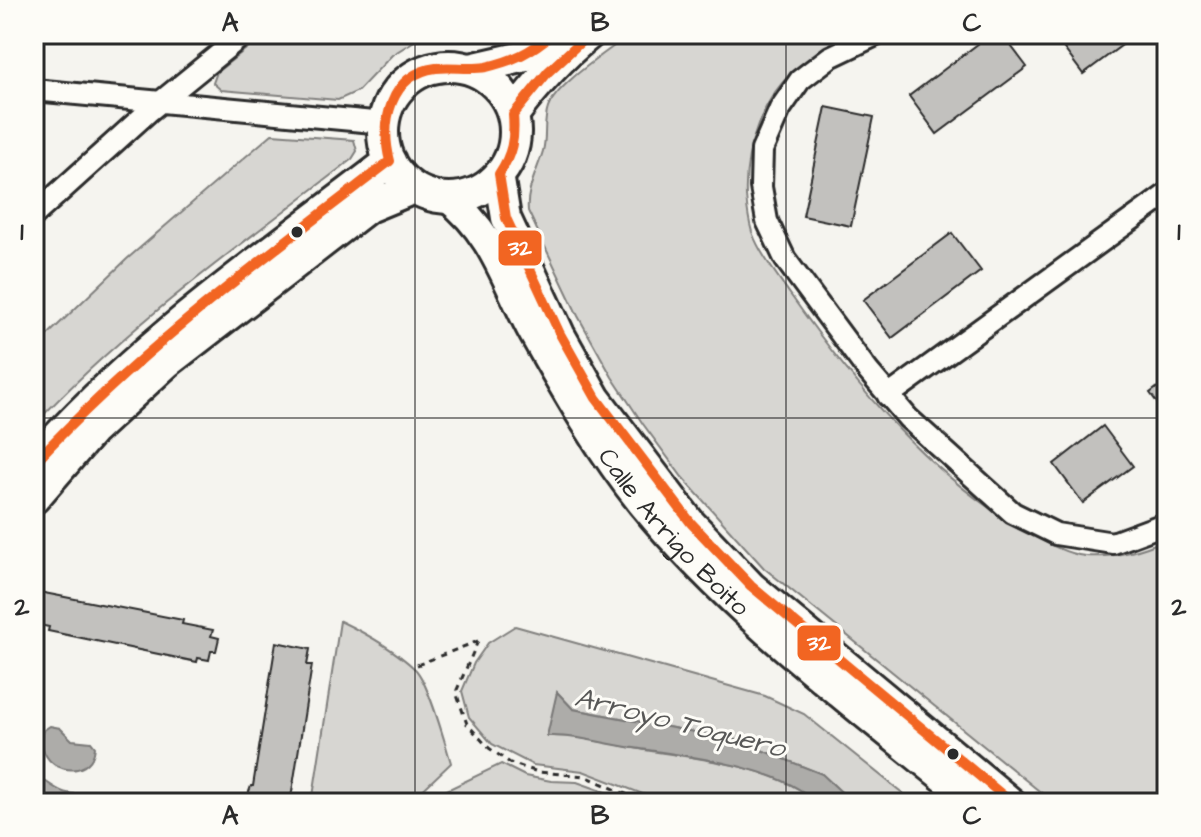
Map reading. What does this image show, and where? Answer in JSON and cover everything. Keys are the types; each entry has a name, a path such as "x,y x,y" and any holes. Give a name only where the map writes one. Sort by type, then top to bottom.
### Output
{"main road":[{"path":"470,69 522,57 552,34"},
{"path":"513,115 554,64 589,34"},
{"path":"447,66 470,69 497,87 513,115 515,136 510,156 499,174 476,192 448,198 414,188 400,176 390,161 384,142 384,123 391,101 405,83 425,70 447,66"},
{"path":"34,463 74,417 153,344 390,161"},
{"name":"Calle Arrigo Boito","path":"499,174 506,218 560,334 596,398 691,523 751,586 1012,803"},
{"path":"34,498 92,431 166,363 368,207 414,188"},
{"name":"Calle Arrigo Boito","path":"448,198 483,231 533,331 576,406 641,502 729,599 975,803"}],"street":[{"path":"34,215 160,103 244,34"},
{"path":"878,34 830,57 800,80 780,109 762,150 761,187 767,221 785,259 888,396 1013,513 1056,534 1113,543 1167,523"},
{"path":"34,90 384,123"},
{"path":"888,396 1167,194"}],"path":[{"path":"417,665 478,641 456,692 467,724 489,748 510,763 538,772 585,776 646,803"}],"shaded area":[{"path":"265,34 512,34 490,41 441,35 416,40 392,55 358,91 338,100 221,90 213,83 217,72"},
{"path":"630,34 851,34 800,66 787,78 775,92 758,125 746,178 746,200 755,240 790,294 868,395 927,457 993,511 1049,544 1085,556 1127,553 1167,539 1167,803 1054,803 764,568 682,477 643,424 578,316 528,211 530,188 541,159 548,108 553,99 584,68"},
{"path":"272,134 354,140 357,151 352,159 147,319 34,425 34,348 127,259"},
{"path":"340,621 379,642 407,662 420,676 431,699 451,763 409,803 312,803"},
{"path":"515,626 765,696 804,714 915,803 853,803 822,774 736,740 573,709 558,693 548,736 588,739 753,770 778,778 817,803 666,803 583,771 533,765 492,744 469,717 462,691 474,663 488,643"},
{"path":"557,692 573,709 736,740 822,774 853,803 817,803 780,780 730,764 580,738 547,736"},
{"path":"50,726 60,728 72,740 91,742 95,747 91,759 84,766 74,769 54,764 46,756 42,744 44,730"},
{"path":"501,764 525,776 577,782 626,803 420,803"},
{"path":"34,774 65,793 90,793 89,803 34,803"}],"building":[{"path":"991,34 1002,34 1027,67 937,134 909,96"},
{"path":"1053,34 1137,34 1083,74"},
{"path":"826,107 874,117 851,226 803,216"},
{"path":"952,233 981,271 892,338 863,300"},
{"path":"1167,380 1167,416 1150,393"},
{"path":"1103,426 1133,466 1083,503 1054,464"},
{"path":"34,591 183,620 182,624 213,630 211,636 219,638 216,651 211,651 209,660 198,658 197,662 48,631 49,627 34,624"},
{"path":"276,642 310,649 307,665 312,665 292,792 289,803 245,803 253,786"}],"transit line":[{"name":"32","path":"34,463 161,342 390,161 386,131 388,116 392,102 408,80 420,72 436,68 480,68 505,62 529,51 552,34"},
{"name":"32","path":"589,34 548,72 513,115 512,146 499,174 506,218 560,334 596,398 691,523 751,586 1012,803"}],"water label":[{"name":"Arroyo Toquero","path":"680,723"}]}
